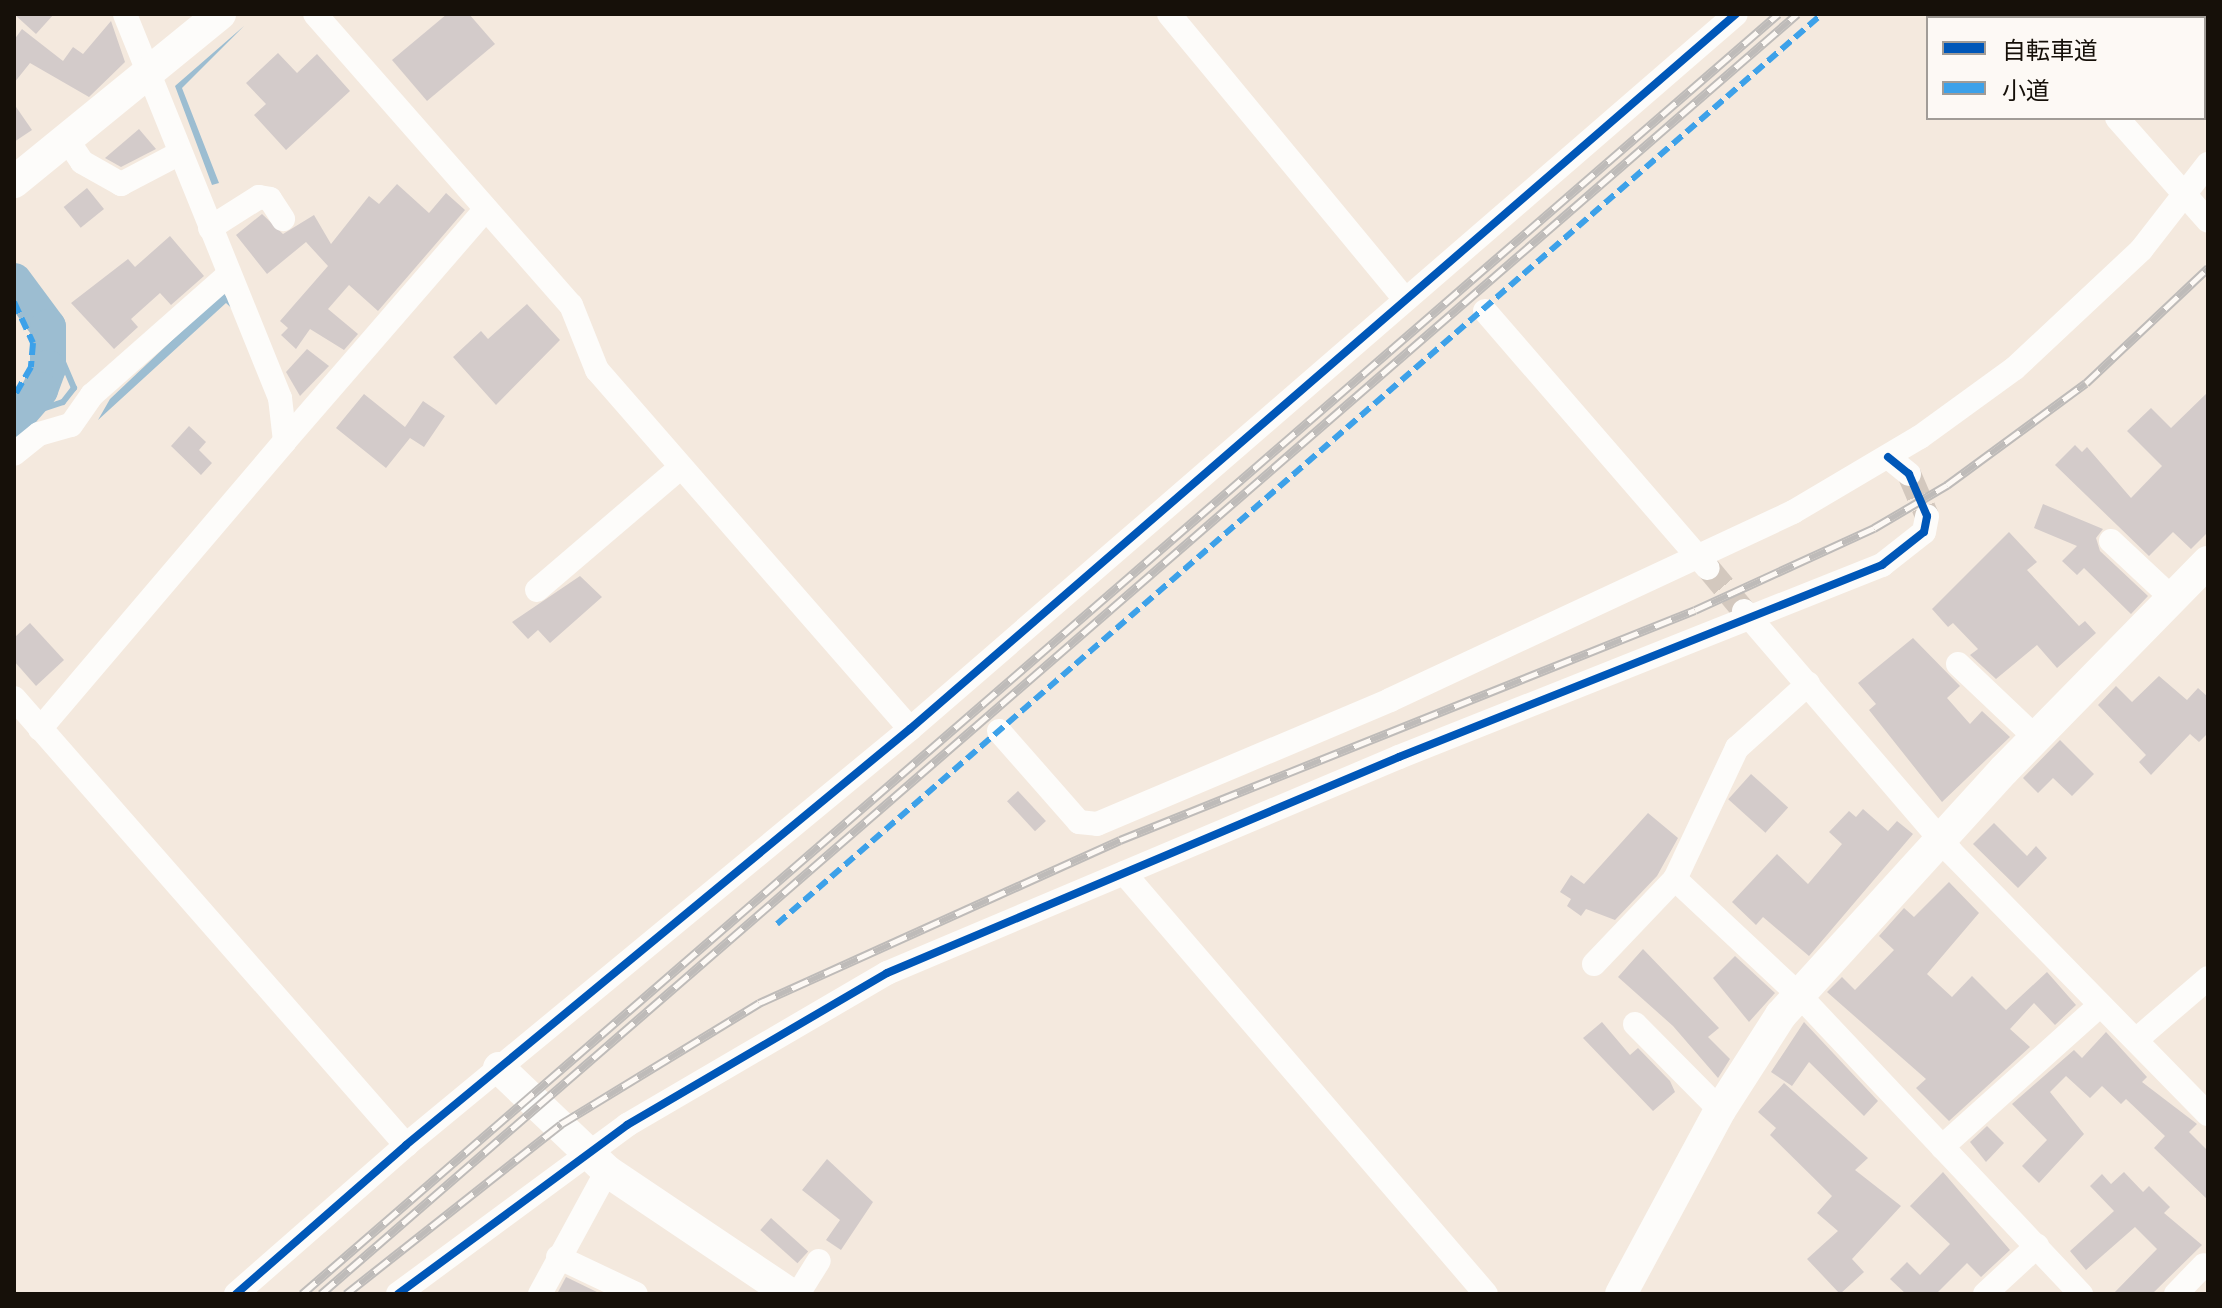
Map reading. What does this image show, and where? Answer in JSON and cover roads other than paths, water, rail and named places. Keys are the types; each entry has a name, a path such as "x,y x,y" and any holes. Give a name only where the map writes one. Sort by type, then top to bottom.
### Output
{"street":[{"path":"125,14 280,398 285,441"},
{"path":"14,182 151,75 220,14"},
{"path":"315,14 571,305 597,370 910,729"},
{"path":"1169,14 1405,299"},
{"path":"236,1294 406,1145 910,729 1736,14"},
{"path":"2119,120 2208,221"},
{"path":"68,141 82,162 121,184 180,153"},
{"path":"999,731 1079,822 1097,824 1390,700 1701,561 1888,457 2015,368 2141,250 2208,164"},
{"path":"210,228 259,197 270,199 283,219"},
{"path":"40,729 486,209"},
{"path":"14,454 39,434 71,425 92,395 228,275"},
{"path":"1485,311 1701,561"},
{"path":"1888,457 1909,474"},
{"path":"537,590 681,467"},
{"path":"540,1294 600,1162 627,1125 887,973 1399,757 1748,615 1882,565 1924,532 1927,516"},
{"path":"2111,541 2174,600"},
{"path":"1621,1294 1720,1110 1800,996 1940,840 2208,562"},
{"path":"1748,615 1940,840 2208,1114"},
{"path":"1958,664 2036,738"},
{"path":"1594,964 1675,879 1737,748 1808,684"},
{"path":"14,698 406,1145"},
{"path":"1124,873 1486,1294"},
{"path":"1675,879 1800,996 2081,1294"},
{"path":"2136,1040 2208,978"},
{"path":"1942,1147 2100,1005"},
{"path":"1635,1024 1720,1110"},
{"path":"499,1068 600,1162 790,1294"},
{"path":"398,1294 600,1162"},
{"path":"1985,1294 2037,1246"},
{"path":"558,1257 636,1294"},
{"path":"798,1294 819,1261"},
{"path":"2176,1294 2204,1265"}],"water":[{"path":"244,26 182,88 219,183 212,185 175,86"},
{"path":"223,292 239,315 226,303 98,420 110,399"}],"waterway":[{"path":"14,281 48,327 48,368 40,390 14,420"},
{"path":"18,417 63,402 74,388 48,327"}],"tunnel":[{"path":"1909,474 1927,516"},
{"path":"1708,568 1743,610"}],"railway":[{"path":"302,1294 1778,14"},
{"path":"321,1294 1797,14"},
{"path":"346,1294 561,1124 759,1003 1120,840 1695,610 1874,528 1947,485 2086,383 2208,268"}]}
